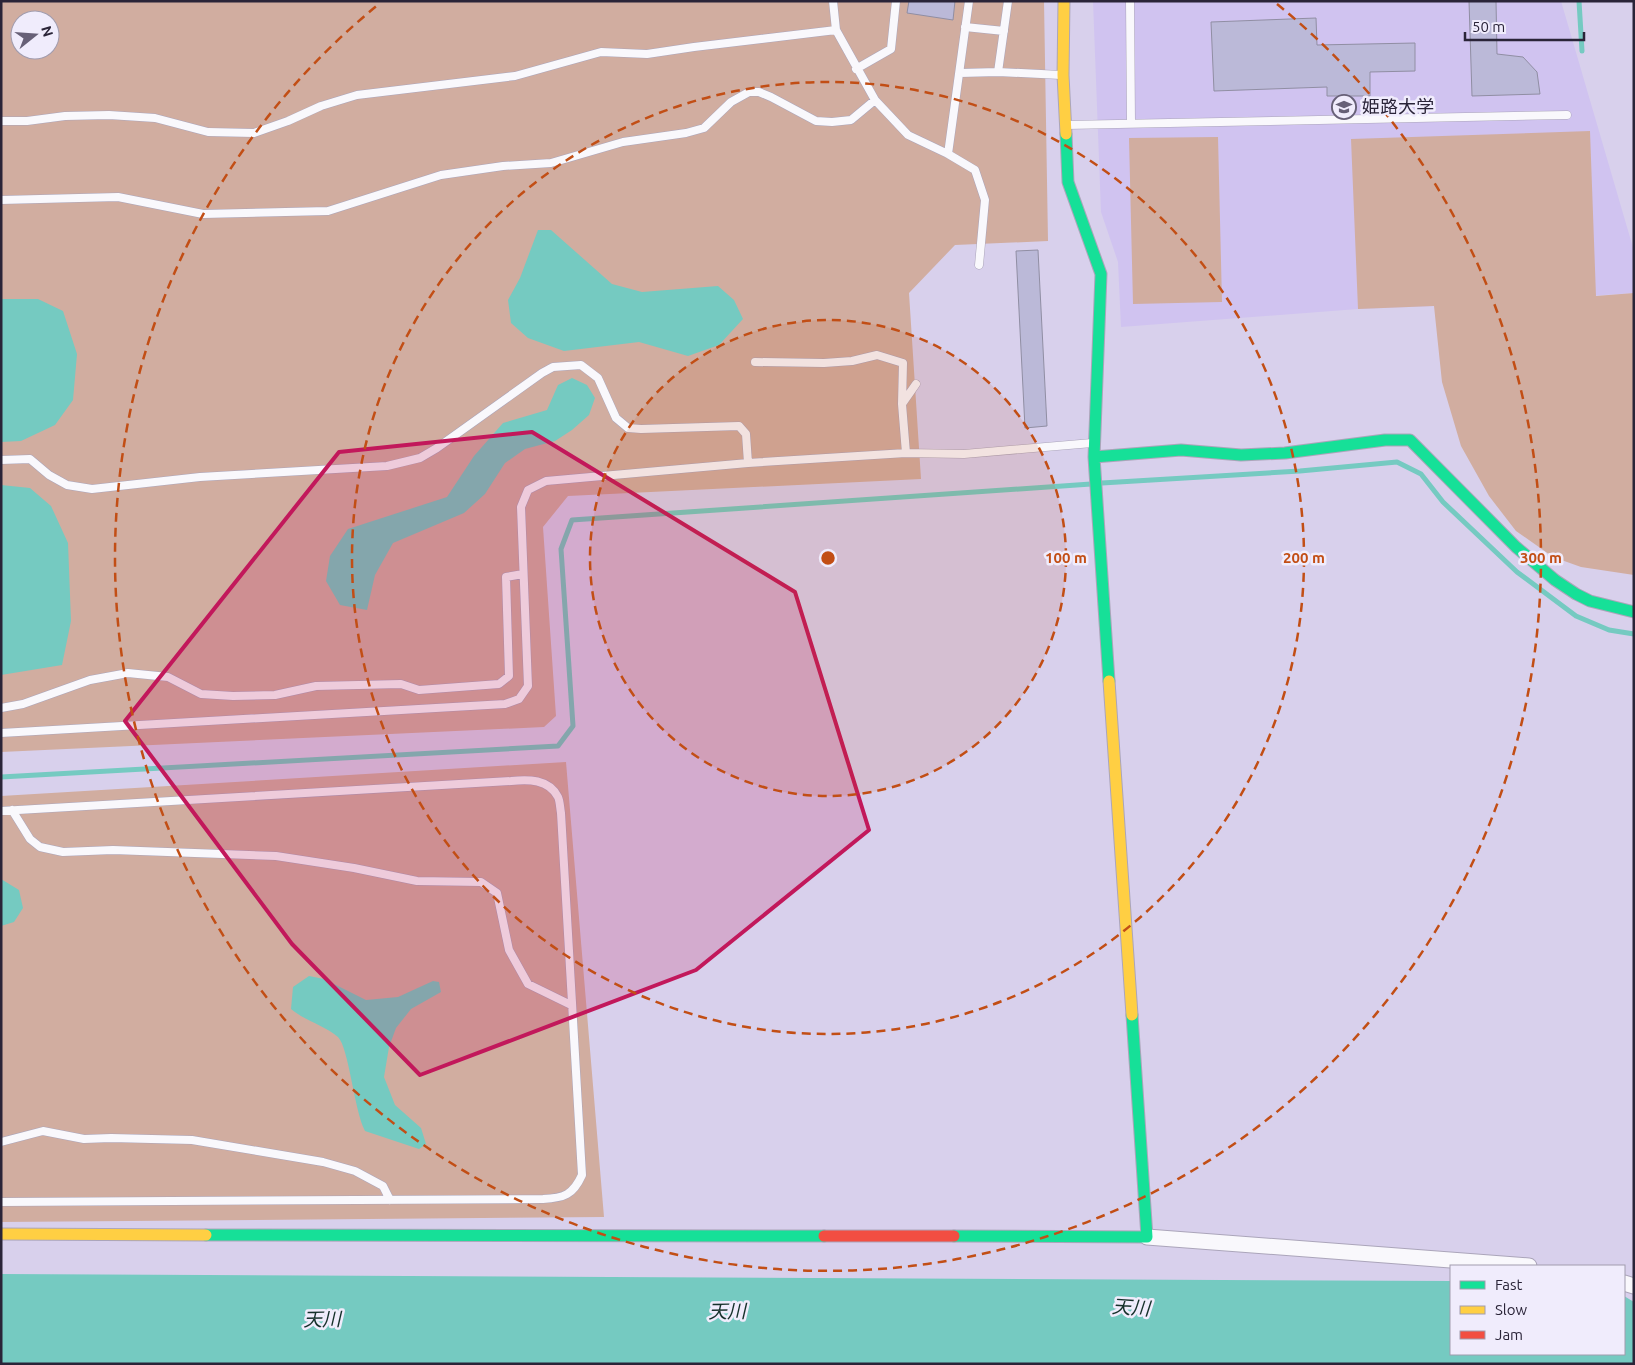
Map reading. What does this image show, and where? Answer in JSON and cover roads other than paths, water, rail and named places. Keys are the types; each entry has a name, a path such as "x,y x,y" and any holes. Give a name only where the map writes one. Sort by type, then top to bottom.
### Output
{"street":[{"path":"1064,1 1063,75 1068,182 1101,274 1094,457 1147,1237"},
{"path":"1094,457 1181,450 1241,455 1276,454 1386,440 1410,440 1527,558 1577,594 1606,607 1634,612"},
{"path":"1,1234 1147,1237 1516,1265"}],"lane":[{"path":"833,1 836,30 856,69 875,100 908,134 948,154 974,170 985,200 980,265"},
{"path":"856,69 891,49 896,1"},
{"path":"948,154 969,1"},
{"path":"998,72 1008,1"},
{"path":"1130,1 1131,123"},
{"path":"965,27 1004,31"},
{"path":"1,121 109,115 155,118 208,132 254,132 288,121 321,106 357,95 515,76 601,52 647,54 836,30"},
{"path":"960,73 998,72 1063,75"},
{"path":"1,200 118,197 203,214 328,211 441,175 503,166 551,163 623,142 686,133 704,128 731,102 749,92 759,92 772,97 816,121 851,120 875,100"},
{"path":"1066,125 1567,115"},
{"path":"755,362 824,363 852,361 876,355 903,363 902,404 906,453"},
{"path":"1,460 30,459 49,475 67,485 92,489 200,477 386,466 420,458 437,448 553,367 581,365 598,378 616,418 628,428 739,426 746,434 748,463"},
{"path":"902,404 916,384"},
{"path":"1,733 505,704 519,699 528,686 521,507 528,490 546,480 748,463 906,453 964,454 1094,443"},
{"path":"1,708 23,704 90,680 128,673 168,677 201,694 233,696 275,695 316,686 402,684 419,690 499,684 509,676 506,577 524,574"},
{"path":"1,811 529,779 549,785 558,797 561,813 582,1175 576,1188 559,1198 1,1202"},
{"path":"12,810 30,839 40,846 63,852 113,850 276,856 354,868 417,881 481,882 497,893 509,950 528,984 571,1005"},
{"path":"1,1142 42,1131 84,1139 192,1140 323,1162 355,1171 383,1186 390,1200"}],"water":[{"path":"538,230 551,230 612,284 642,292 718,286 734,300 743,319 719,345 688,356 639,342 564,351 528,338 511,323 508,300 520,278"},
{"path":"1,299 38,299 63,311 77,354 73,400 55,425 21,441 1,442"},
{"path":"572,378 587,385 595,398 589,415 572,430 555,441 525,449 505,463 485,494 464,513 393,543 375,575 367,610 340,605 326,581 330,556 348,529 447,497 474,456 503,423 547,410 558,385"},
{"path":"1,485 30,488 51,506 68,543 71,621 62,665 1,675"},
{"path":"1,879 19,890 23,908 14,922 1,926"},
{"path":"309,976 324,979 366,1000 398,997 433,981 439,982 441,992 411,1009 396,1028 389,1047 384,1077 395,1105 421,1128 426,1144 419,1149 365,1131 342,1043 338,1037 327,1029 302,1017 291,1009 293,987"},
{"name":"天川","path":"1,1274 1450,1281 1450,1355 1625,1355 1625,1297 1634,1302 1634,1364 1,1364"}],"waterway":[{"path":"1579,1 1582,51"},
{"path":"1102,483 1300,471 1397,462 1421,474 1443,502 1517,572 1576,616 1609,630 1634,634"},
{"path":"1,777 558,746 573,726 561,549 572,520 1091,484"}],"place":[{"name":"姫路大学","path":"1344,107"}]}
